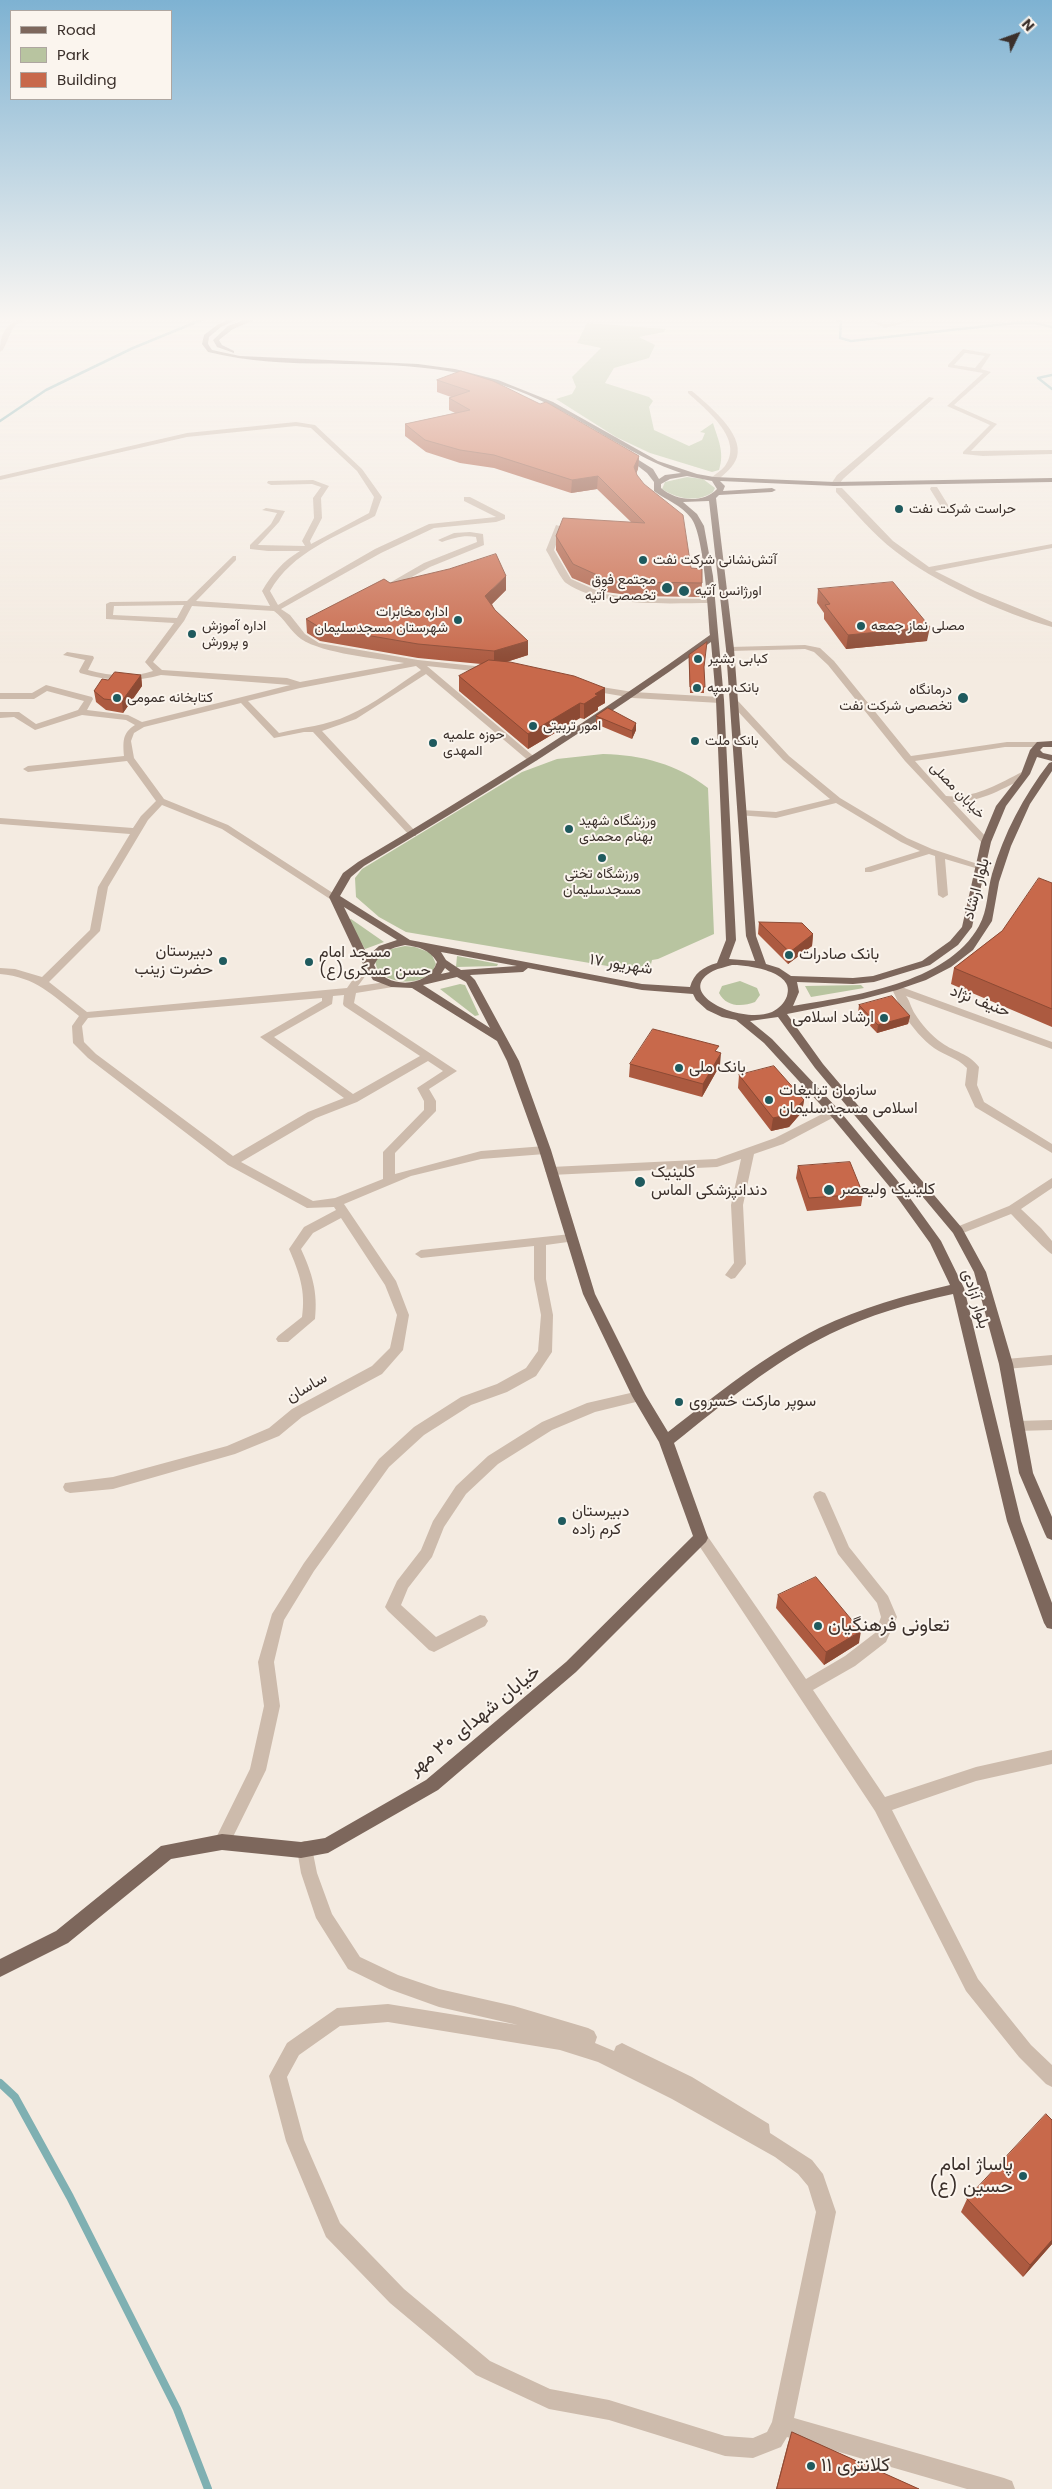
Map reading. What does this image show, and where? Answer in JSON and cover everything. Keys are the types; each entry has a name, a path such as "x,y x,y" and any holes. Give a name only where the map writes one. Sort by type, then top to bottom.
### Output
{"main road":[{"path":"592,432 650,471 658,482"},
{"path":"604,432 656,462 694,475 714,479 837,487 934,489 1052,486"},
{"path":"694,475 668,477 658,482 656,486 659,492 675,499 694,516 700,526 711,601 720,700 731,940 722,963"},
{"path":"714,479 721,486 716,495 716,516 730,649 741,814 745,837 752,936 761,964"},
{"path":"675,499 690,500 716,495 761,491 837,487 1052,480"},
{"path":"756,482 746,486 761,491"},
{"path":"694,516 704,512 716,516"},
{"path":"334,897 347,875 361,864 533,760 633,695 714,636"},
{"path":"1052,744 1038,747 1040,755 1052,758"},
{"name":"بلوار ارشاد","path":"788,979 853,981 874,978 926,963 954,943 967,926 985,847 1001,806 1025,774 1038,747"},
{"name":"بلوار ارشاد","path":"780,1012 896,988 933,973 972,944 984,927 1002,856 1029,797 1052,765"},
{"path":"985,847 1002,856"},
{"path":"334,897 408,943"},
{"path":"334,897 354,943 375,976 393,984 414,984 459,974 541,968"},
{"path":"369,964 371,958 385,946 408,943 541,968"},
{"path":"427,946 439,956 442,962 470,980 513,1061 545,1150 589,1294 639,1396 666,1441 701,1538"},
{"path":"741,961 761,964 781,973 788,979 793,988 793,997 789,1005 780,1012 769,1017 741,1019 711,1009 701,1001 696,991 697,982 701,974 722,963 741,961"},
{"path":"428,980 436,975 442,962"},
{"name":"۱۷ شهریور","path":"541,968 642,987 696,991"},
{"path":"473,985 507,970"},
{"path":"414,984 500,1039"},
{"name":"بلوار آزادی","path":"780,1012 819,1066 958,1231 980,1272 995,1318 1006,1364 1026,1473 1052,1534"},
{"name":"بلوار آزادی","path":"741,1019 768,1041 834,1112 893,1182 935,1241 958,1288 1014,1521 1052,1623"},
{"path":"666,1441 725,1396 809,1340 864,1316 925,1295 958,1288"},
{"name":"خیابان شهدای ۳۰ مهر","path":"0,1968 62,1937 167,1852 222,1842 305,1849 328,1845 432,1785 571,1668 701,1538"}],"street":[{"path":"0,478 186,435 214,432"},
{"path":"320,432 360,470 378,497 372,514 292,559 270,578 266,591 276,609 287,617 299,632 317,645 418,663 501,671"},
{"path":"714,479 731,465 735,454 729,432"},
{"path":"892,432 840,477 837,487 877,531 898,550 927,570 983,599 1052,625"},
{"path":"986,432 965,453 1052,452"},
{"path":"271,483 301,482 325,486 317,498 318,518 306,541 310,549"},
{"path":"934,489 946,508"},
{"path":"180,620 109,617 110,604 189,603 276,609 378,551 426,528 496,520 502,517 467,499"},
{"path":"266,510 281,511 279,520 262,534 253,547 272,551 290,547 310,549"},
{"path":"560,527 550,550 568,581 603,596 627,599 711,601"},
{"path":"376,593 427,564 482,544 480,536 471,533 458,533 442,540"},
{"path":"927,570 1052,546"},
{"path":"160,672 151,666 150,662 180,620 189,603 206,588 233,558"},
{"path":"299,632 308,628"},
{"name":"خیابان مصلی","path":"730,649 805,647 817,650 853,688 908,759 985,847"},
{"path":"67,655 90,658 83,671 99,676 144,678 160,672 287,681 300,685"},
{"path":"418,663 425,671 533,760"},
{"path":"334,897 225,827 162,801 130,758 126,741 130,732 141,725 300,685 418,663"},
{"path":"243,700 277,736 304,729 316,730 353,717 425,671"},
{"path":"580,686 633,695 720,700"},
{"path":"0,696 34,696 46,688 65,691 73,694 74,697 89,699 81,712"},
{"path":"734,703 786,758 837,800 904,840 929,851 982,866"},
{"path":"0,715 16,714 36,727 81,712 128,718 141,725"},
{"path":"316,730 413,834"},
{"path":"908,759 1004,745 1038,747"},
{"path":"28,769 130,758"},
{"path":"944,798 965,800 980,796 1025,774"},
{"path":"741,814 776,815 837,800"},
{"path":"44,981 95,930 103,887 144,818 162,801"},
{"path":"0,822 42,823 80,829 137,831"},
{"path":"868,870 929,851"},
{"path":"940,854 943,895"},
{"path":"369,964 358,976 350,991 348,1004 451,1070 423,1088 430,1101 430,1111 388,1152 389,1181"},
{"path":"0,971 17,972 44,981 62,998 85,1015 327,994 393,984"},
{"path":"896,988 904,1000 909,1014 923,1031 939,1046 962,1056 972,1067 971,1085 979,1104 1052,1149"},
{"name":"حنیف نژاد","path":"896,988 1052,1046"},
{"path":"327,994 328,1002 266,1038 353,1099"},
{"path":"85,1015 77,1026 79,1043 92,1056 232,1162 311,1205 340,1207"},
{"path":"232,1162 312,1115 353,1099 428,1057"},
{"path":"551,1171 717,1164 779,1141 834,1112"},
{"path":"282,1339 308,1318 310,1312 312,1298 306,1272 295,1249 301,1234 340,1207 408,1173 481,1155 545,1150"},
{"path":"731,1275 740,1264 737,1205 748,1154"},
{"path":"958,1231 1013,1209 1052,1182"},
{"name":"ساسان","path":"70,1488 113,1483 230,1450 274,1432 297,1413 377,1370 396,1350 403,1315 391,1284 340,1207"},
{"path":"1013,1209 1037,1230 1052,1250"},
{"path":"421,1254 571,1238"},
{"path":"222,1842 258,1770 272,1706 266,1662 277,1618 309,1568 378,1470 391,1456 420,1430 466,1402 502,1388 531,1372 545,1352 547,1315 540,1279 540,1241"},
{"path":"1006,1364 1052,1360"},
{"path":"480,1621 434,1645 393,1607 402,1585 427,1553 438,1525 461,1490 493,1460 546,1426 592,1407 639,1396"},
{"path":"1018,1426 1052,1425"},
{"path":"803,1688 850,1661 881,1638 889,1617 883,1600 843,1550 820,1497"},
{"path":"701,1538 881,1806 972,1985 1025,2051 1052,2078"},
{"path":"881,1806 976,1774 1052,1757"},
{"path":"305,1849 309,1873 325,1918 354,1963 395,1983 439,1998 514,2015 588,2037"},
{"path":"622,2052 685,2084 747,2120 809,2168 816,2181 826,2212 782,2425 774,2440 753,2448 725,2446 609,2410 550,2399 483,2368 397,2296 333,2230 295,2141 278,2076 293,2049 337,2017 388,2013 560,2041 601,2054 679,2092 782,2150 809,2168"},
{"path":"782,2425 1004,2489"}],"green space":[{"path":"608,432 659,432 689,446 702,440 705,433 701,432 716,432 721,452 721,464 719,470 712,472 650,453"},
{"path":"687,477 703,479 715,488 713,492 694,499 674,495 662,489 665,482"},
{"name":"ورزشگاه شهید بهنام محمدی","path":"603,754 632,756 659,762 684,773 708,788 714,934 652,960 649,973 406,932 379,917 356,897 355,878 362,869 522,772 557,759"},
{"path":"351,919 384,942 365,949 348,920"},
{"path":"405,946 415,947 431,953 436,964 426,977 410,982 393,979 378,972 375,961 386,950"},
{"path":"457,956 498,964 497,966 456,967"},
{"path":"740,981 757,988 760,995 755,1002 735,1005 722,998 719,993 722,986"},
{"path":"460,984 465,985 479,1015 475,1016 440,989"},
{"path":"861,985 864,988 811,997 805,986"}],"building":[{"path":"415,432 598,432 639,456 634,467 637,475 644,484 683,515 691,568 702,569 702,583 636,582 606,579 573,564 556,536 563,518 645,523 598,476 572,480 494,455 460,450 425,440"},
{"path":"496,554 506,576 485,596 495,610 528,641 494,651 418,644 319,627 306,619 384,579 390,583 449,569"},
{"path":"893,582 930,627 848,635 825,605 830,604 818,589"},
{"path":"707,642 704,667 705,687 690,687 689,655"},
{"name":"امور تربیتی","path":"489,660 510,662 574,676 605,688 584,704 580,703 528,734 459,676"},
{"path":"115,672 141,675 122,701 104,699 94,691 102,679 108,680"},
{"path":"608,708 636,723 632,731 596,716"},
{"path":"1039,878 1052,883 1052,1009 954,968 1002,931"},
{"path":"759,922 802,923 813,934 790,952"},
{"path":"892,996 910,1016 878,1025 859,1005"},
{"name":"بانک ملی","path":"653,1029 719,1046 715,1051 721,1053 703,1084 630,1064"},
{"path":"774,1066 804,1100 791,1114 773,1118 739,1075"},
{"path":"850,1162 863,1194 809,1198 798,1166"},
{"name":"تعاونی فرهنگیان","path":"816,1577 861,1631 826,1652 778,1595"},
{"name":"پاساژ امام حسین (ع)","path":"1046,2114 1052,2120 1052,2240 1030,2265 967,2199"},
{"name":"کلانتری ۱۱","path":"792,2432 919,2489 777,2489"}],"waterway":[{"path":"0,2083 15,2097 70,2197 177,2409 208,2489"}],"place":[{"name":"حراست شرکت نفت","path":"899,509"},
{"name":"آتش‌نشانی شرکت نفت","path":"643,560"},
{"name":"مجتمع فوق تخصصی آتیه","path":"667,588"},
{"name":"اورژانس آتیه","path":"684,591"},
{"name":"اداره مخابرات شهرستان مسجدسلیمان","path":"458,620"},
{"name":"مصلی نماز جمعه","path":"861,626"},
{"name":"اداره آموزش و پرورش","path":"192,634"},
{"name":"کبابی بشیر","path":"698,659"},
{"name":"بانک سپه","path":"697,688"},
{"name":"کتابخانه عمومی","path":"117,698"},
{"name":"درمانگاه تخصصی شرکت نفت","path":"963,698"},
{"name":"امور تربیتی","path":"533,726"},
{"name":"بانک ملت","path":"695,741"},
{"name":"حوزه علمیه المهدی","path":"433,743"},
{"name":"ورزشگاه شهید بهنام محمدی","path":"569,829"},
{"name":"ورزشگاه تختی مسجدسلیمان","path":"602,858"},
{"name":"بانک صادرات","path":"789,955"},
{"name":"دبیرستان حضرت زینب","path":"223,961"},
{"name":"مسجد امام حسن عسکری(ع)","path":"309,962"},
{"name":"ارشاد اسلامی","path":"884,1018"},
{"name":"بانک ملی","path":"679,1068"},
{"name":"سازمان تبلیغات اسلامی مسجدسلیمان","path":"769,1100"},
{"name":"کلینیک دندانپزشکی الماس","path":"640,1182"},
{"name":"کلینیک ولیعصر","path":"829,1190"},
{"name":"سوپر مارکت خسروی","path":"679,1402"},
{"name":"دبیرستان کرم زاده","path":"562,1521"},
{"name":"تعاونی فرهنگیان","path":"818,1626"},
{"name":"پاساژ امام حسین (ع)","path":"1023,2176"},
{"name":"کلانتری ۱۱","path":"811,2466"}]}
